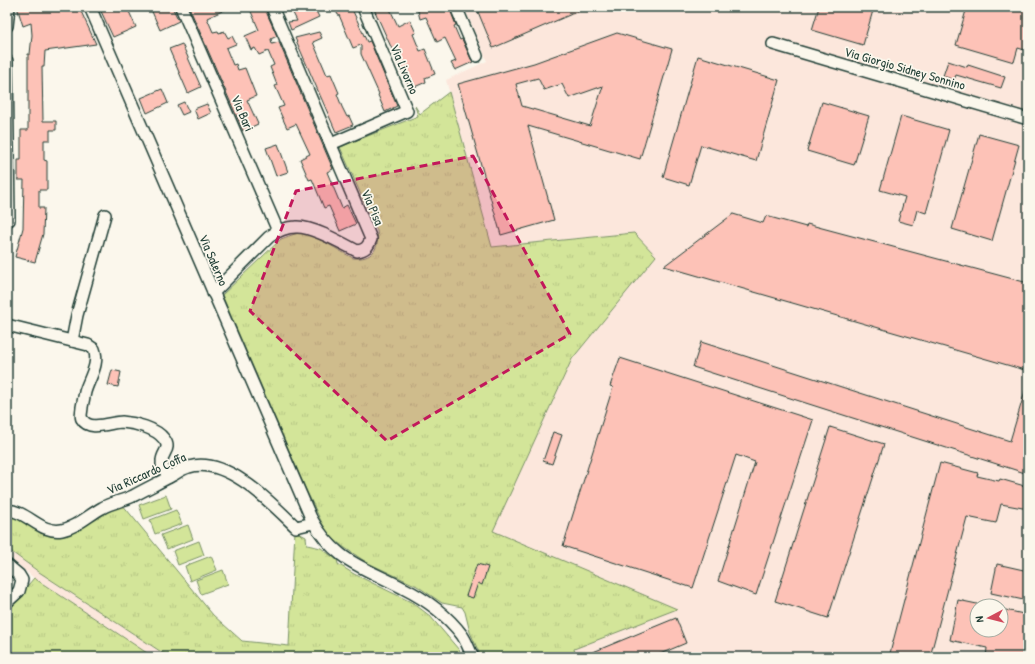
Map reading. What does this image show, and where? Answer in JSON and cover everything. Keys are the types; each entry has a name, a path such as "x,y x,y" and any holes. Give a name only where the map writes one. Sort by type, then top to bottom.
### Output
{"street":[{"path":"7,26 9,7"},
{"name":"Via Salerno","path":"90,7 314,523"},
{"name":"Via Bari","path":"181,7 278,231"},
{"name":"Via Pisa","path":"213,293 269,237 278,231 296,226 320,233 357,251 363,250 368,246 371,239 272,7"},
{"name":"Via Livorno","path":"331,144 407,111 363,7"},
{"path":"456,7 477,56"},
{"name":"Via Giorgio Sidney Sonnino","path":"773,44 1028,119"},
{"path":"7,61 9,220"},
{"path":"72,341 77,315 105,215"},
{"path":"7,325 88,345 94,349 96,358 85,392 81,412 82,418 87,424 93,426 122,422 152,430 160,435 165,440 168,447 163,456 162,462 163,467 169,477"},
{"name":"Via Riccardo Coffa","path":"7,510 21,514 46,529 56,531 62,530 84,520 102,508 129,498 188,467 203,465 218,468 228,473 259,493 296,526 314,523"},
{"path":"314,523 327,543 338,553 359,567 404,588 434,607 453,624 463,636 473,657"},
{"path":"7,565 19,575 22,580 20,591 7,602"}],"highlighted area":[{"path":"473,156 570,334 387,441 250,311 296,191"}],"shaded area":[{"path":"464,7 1028,7 1028,657 576,657 574,649 676,609 492,531 572,359 656,256 634,233 492,247 446,80 487,61"},
{"path":"7,546 13,553 39,572 169,657 153,657 34,578 7,556"}],"green space":[{"path":"449,92 492,247 634,233 656,256 572,359 493,531 677,609 574,649 576,657 481,657 470,632 465,612 462,607 442,603 417,586 366,562 342,546 329,535 307,492 222,295 281,239 294,234 302,233 313,236 353,258 360,258 370,255 376,248 378,237 377,231 340,147 418,116 415,106 420,114"},
{"path":"166,495 171,509 144,519 139,505"},
{"path":"122,504 213,615 242,641 289,646 295,531 306,537 307,545 321,548 337,560 338,564 354,574 413,603 430,616 465,657 169,657 39,572 13,553 7,546 7,513 13,514 40,530 87,520"},
{"path":"176,510 182,524 155,534 150,520"},
{"path":"188,525 193,539 167,549 161,535"},
{"path":"199,541 204,555 178,565 173,551"},
{"path":"211,556 217,570 190,581 185,566"},
{"path":"223,570 228,584 201,594 196,580"},
{"path":"34,578 153,657 7,657 7,610"}],"building":[{"path":"17,7 79,7 96,44 45,51 44,67 42,67 43,121 56,121 56,130 50,130 50,140 44,140 44,160 47,161 47,190 39,190 39,208 44,208 43,234 35,262 15,257 23,228 24,180 18,180 18,160 21,160 21,130 28,130 28,54 30,54 32,35 31,23 23,26"},
{"path":"99,7 127,7 136,27 113,37"},
{"path":"150,7 172,7 179,21 160,30"},
{"path":"189,7 231,7 207,18 213,32 218,31 219,33 224,31 228,38 232,36 236,44 226,48 233,65 236,64 238,70 245,68 256,96 247,100 258,124 243,131"},
{"path":"249,7 264,7 277,36 271,39 272,44 279,42 333,169 327,172 342,208 347,205 356,224 340,231 329,206 324,208 312,179 309,180 300,159 310,154 296,124 287,128 278,108 284,106 275,86 277,85 270,67 274,65 268,51 259,55 255,48 251,50 245,36 259,30"},
{"path":"296,7 314,7 319,17 291,30 288,22 297,21 291,9"},
{"path":"334,7 356,7 352,9 367,42 370,41 397,106 385,112 378,95 379,94 361,54 361,45 353,48"},
{"path":"373,7 389,7 398,26 410,20 416,33 413,34 420,51 425,49 435,74 425,78 426,82 410,89"},
{"path":"417,7 449,7 456,25 454,26 460,40 462,39 473,62 455,70 451,63 456,61 445,38 437,42 426,17 420,19"},
{"path":"476,7 588,7 493,48"},
{"path":"819,7 874,7 863,45 812,30"},
{"path":"967,7 1028,7 1028,51 1018,48 1014,62 956,45"},
{"path":"319,32 322,38 313,42 327,75 331,74 339,93 337,94 342,107 347,117 349,116 353,125 336,132 295,38"},
{"path":"617,33 672,49 640,159 528,126 554,220 501,235 458,84 534,63","holes":["538,78 544,90 562,84 569,98 603,86 590,126 522,106 516,84"]},
{"path":"182,44 201,87 188,93 169,49"},
{"path":"698,56 779,80 756,161 701,145 689,185 663,177"},
{"path":"948,61 967,67 968,65 1005,77 1001,88 956,75 954,80 943,76"},
{"path":"162,89 168,103 147,113 141,98"},
{"path":"184,102 189,112 182,115 177,105"},
{"path":"822,102 869,116 854,165 807,151"},
{"path":"207,104 211,113 198,119 194,109"},
{"path":"901,116 949,130 926,213 917,210 913,225 898,221 905,197 880,190"},
{"path":"979,134 1019,145 992,241 952,229"},
{"path":"278,144 288,172 276,176 266,148"},
{"path":"733,214 763,223 766,216 806,227 807,224 1028,283 1028,371 664,266"},
{"path":"701,342 1010,441 1026,388 1028,388 1028,474 693,367"},
{"path":"620,358 813,420 756,595 718,581 755,462 736,455 693,588 563,546 613,387 610,386"},
{"path":"112,370 121,372 118,387 108,385"},
{"path":"830,427 884,444 828,618 775,601"},
{"path":"553,432 562,435 552,464 543,461"},
{"path":"940,463 978,473 977,476 999,481 1000,479 1028,487 1028,509 1001,504 996,523 967,517 930,657 889,657"},
{"path":"477,564 488,567 482,585 478,583 473,598 466,596"},
{"path":"997,564 1028,571 1028,601 991,593"},
{"path":"958,600 969,602 969,638 1009,638 1009,611 1028,615 1028,657 986,657 987,648 950,640"},
{"path":"676,618 686,643 653,657 581,657"}]}
